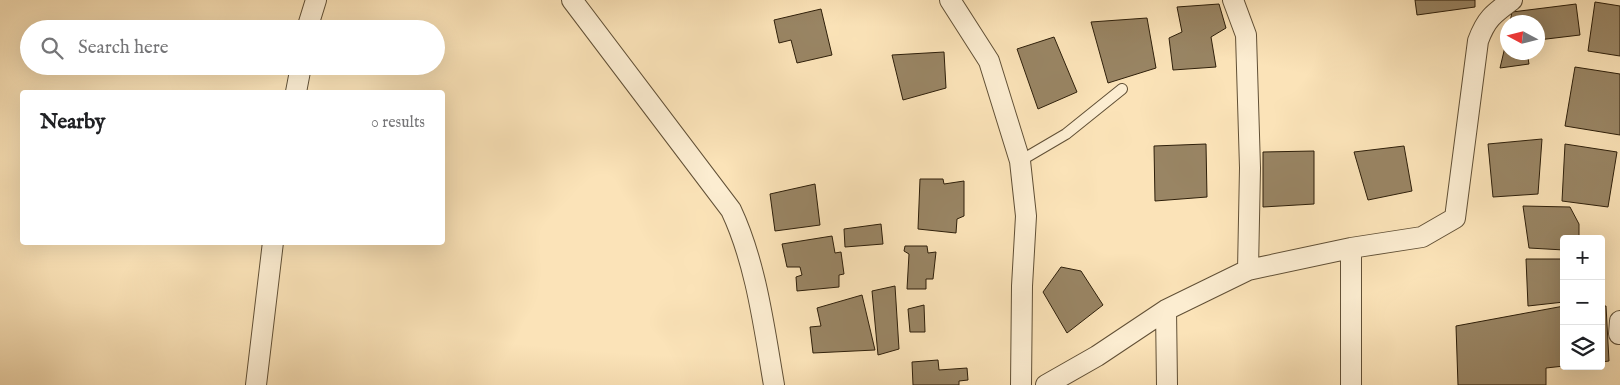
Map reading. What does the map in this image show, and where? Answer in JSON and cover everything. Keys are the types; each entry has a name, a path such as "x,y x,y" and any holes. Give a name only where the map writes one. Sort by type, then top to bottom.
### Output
{"street":[{"path":"310,20 316,0"},
{"path":"572,0 731,210 741,230 762,319 774,385"},
{"path":"950,0 989,61 1020,161 1026,216 1022,286 1021,385"},
{"path":"1233,0 1246,35 1250,168 1248,270"},
{"path":"1046,385 1097,356 1166,310 1248,270 1351,248 1422,237 1455,218 1478,41 1485,23 1492,14 1512,0"},
{"path":"296,90 299,75"},
{"path":"256,385 273,245"},
{"path":"1351,248 1351,385"},
{"path":"1166,310 1167,385"}],"lane":[{"path":"1020,161 1066,134 1122,89"}],"building":[{"path":"1415,0 1475,0 1475,7 1417,15"},
{"path":"1595,2 1620,6 1620,56 1588,51"},
{"path":"1219,4 1226,28 1211,37 1216,67 1173,70 1169,38 1182,32 1177,7"},
{"path":"1576,4 1580,35 1545,39 1545,15 1511,15 1512,12"},
{"path":"821,9 832,55 797,63 791,40 779,43 774,20"},
{"path":"1147,18 1156,68 1108,83 1091,22"},
{"path":"1054,37 1077,92 1038,109 1017,49"},
{"path":"944,52 946,88 903,100 892,55"},
{"path":"1502,60 1528,60 1529,64 1500,68"},
{"path":"1575,67 1620,74 1620,135 1565,126"},
{"path":"1542,139 1538,194 1493,197 1488,144"},
{"path":"1206,144 1207,197 1155,201 1154,146"},
{"path":"1565,144 1617,152 1608,207 1562,201"},
{"path":"1404,146 1412,191 1368,200 1354,152"},
{"path":"1314,151 1314,204 1263,207 1263,152"},
{"path":"920,179 943,179 944,184 964,181 964,216 957,219 956,233 918,229"},
{"path":"815,184 820,225 775,231 770,194"},
{"path":"1523,206 1570,207 1579,224 1579,235 1560,235 1560,250 1529,248"},
{"path":"881,224 883,244 845,247 844,229"},
{"path":"832,236 835,253 841,252 844,274 839,275 839,287 797,291 796,277 802,275 800,267 787,267 782,244"},
{"path":"905,246 927,246 928,253 936,252 933,279 926,279 926,289 907,289 909,254 904,251"},
{"path":"1526,259 1560,259 1560,302 1528,306"},
{"path":"1061,267 1081,271 1103,305 1067,333 1043,292"},
{"path":"895,286 899,349 878,355 872,291"},
{"path":"862,295 875,350 813,353 810,327 821,326 817,308"},
{"path":"924,305 925,332 910,332 908,309"},
{"path":"1605,306 1606,306 1609,361 1605,362"},
{"path":"1560,307 1560,366 1546,368 1546,385 1458,385 1456,326"},
{"path":"938,360 939,370 967,368 968,380 959,381 959,385 913,385 912,362"}]}
